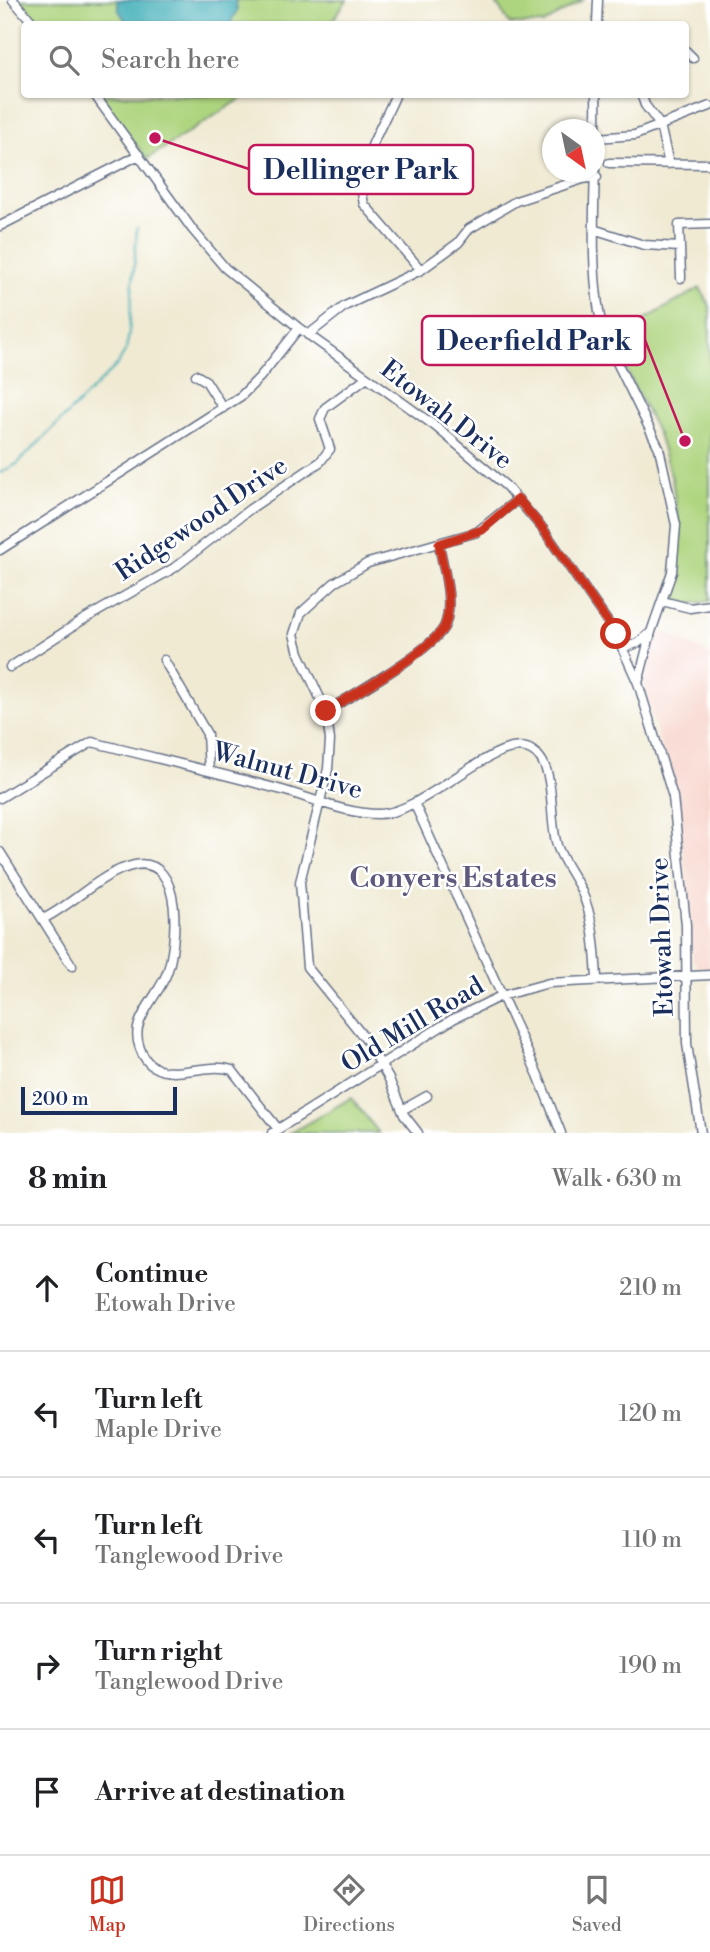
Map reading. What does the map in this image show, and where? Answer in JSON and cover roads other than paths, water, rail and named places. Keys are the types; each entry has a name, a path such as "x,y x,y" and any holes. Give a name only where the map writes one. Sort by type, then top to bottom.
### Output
{"street":[{"path":"13,0 31,21"},
{"path":"597,21 598,0"},
{"path":"689,54 693,58"},
{"name":"Etowah Drive","path":"97,98 215,257 299,328 435,426 518,499 543,529 623,648 638,683 673,797 685,908 687,1044 701,1133"},
{"path":"395,98 362,174 362,197 364,204 421,270"},
{"path":"596,98 597,119"},
{"path":"643,98 660,125 668,164"},
{"path":"605,137 635,135 709,109"},
{"path":"0,226 139,155"},
{"path":"609,163 710,164"},
{"path":"308,334 345,306 421,270 458,243 469,229 516,201 574,182"},
{"path":"597,182 600,320 605,338 659,448 672,495 676,542 672,572 650,632 638,683"},
{"path":"681,278 680,225 710,224"},
{"path":"596,230 644,245 680,247"},
{"path":"0,550 223,408 254,385 299,328"},
{"path":"196,375 206,381 223,408"},
{"name":"Ridgewood Drive","path":"10,667 81,621 174,568 250,509 320,462 330,449 320,419 325,408 367,377"},
{"path":"418,1133 402,1110 382,1065 359,1029 307,967 300,882 328,769 330,740 326,711 299,653 294,634 301,613 334,583 368,563 404,550 439,544 482,530 518,499"},
{"path":"326,711 404,663 444,627 449,604 439,544"},
{"path":"662,601 690,608 710,605"},
{"path":"623,648 641,641 650,632"},
{"path":"623,648 646,650"},
{"path":"164,660 207,734 209,771"},
{"name":"Walnut Drive","path":"0,799 92,742 320,801 347,811 382,814 415,805 502,749 519,746 531,750 541,759 548,772 553,831 558,849 589,911 597,978"},
{"path":"415,805 561,1133"},
{"path":"0,852 72,966"},
{"path":"43,919 124,869 142,865 164,875 171,886 174,904 172,954 162,984 138,1025 143,1056 154,1067 166,1071 209,1066 232,1070 275,1131"},
{"name":"Old Mill Road","path":"275,1131 464,1013 501,996 548,983 597,978 710,975"},
{"path":"402,1110 427,1097"}],"water":[{"path":"117,0 235,0 237,10 232,21 126,21 119,11"}],"waterway":[{"path":"0,473 17,464 118,364 126,350 137,228"}],"place":[{"name":"Dellinger Park","path":"155,138"},
{"name":"Deerfield Park","path":"685,441"}],"district":[{"name":"Conyers Estates","path":"453,877"}]}
